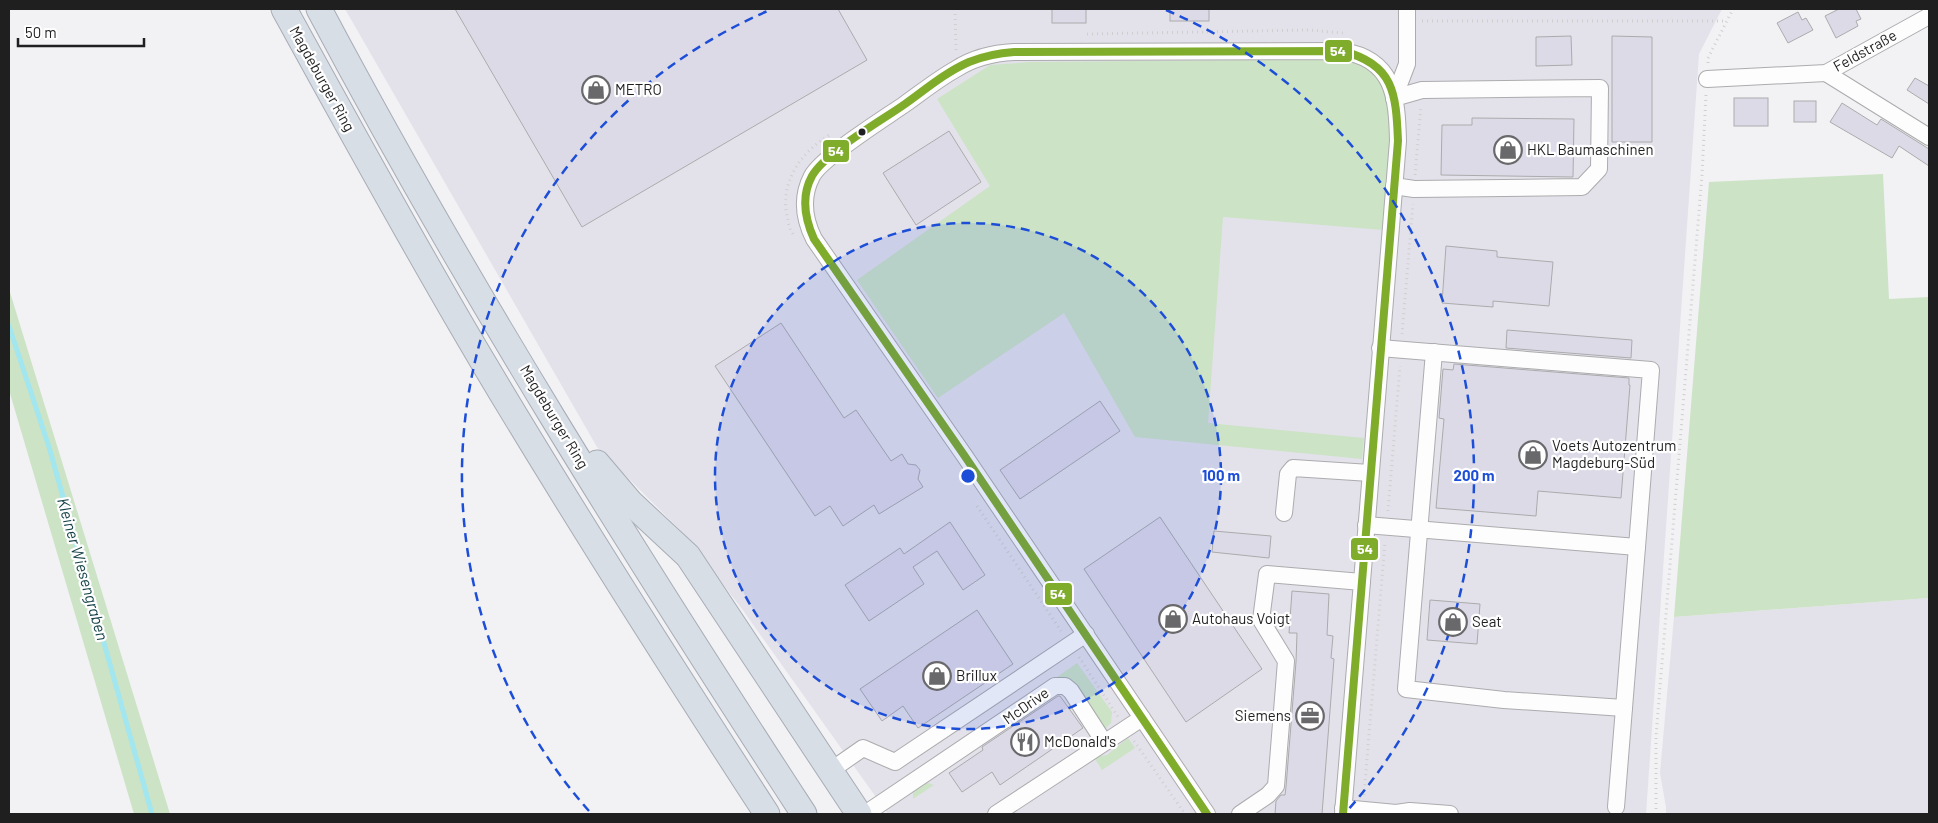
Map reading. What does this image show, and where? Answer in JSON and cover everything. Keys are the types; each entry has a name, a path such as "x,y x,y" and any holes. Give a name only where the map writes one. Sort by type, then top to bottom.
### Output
{"highway":[{"name":"Magdeburger Ring","path":"284,9 410,238 484,364 615,579 766,814"},
{"name":"Magdeburger Ring","path":"320,9 467,273 624,533 716,680 804,814"},
{"path":"535,386 568,417 619,491 688,556 859,814"}],"street":[{"path":"1394,98 1407,64 1407,15"},
{"name":"Feldstraße","path":"1707,79 1826,73 1929,16"},
{"path":"1207,814 1086,634 814,239 807,222 805,211 806,191 818,167 953,62 1003,53 1342,52 1359,54 1372,61 1383,72 1390,83 1394,98 1398,120 1398,141 1343,811 1362,810 1396,814 1410,811 1450,814"},
{"path":"1826,73 1929,137"},
{"path":"1394,98 1422,90 1600,88 1599,169 1582,187 1414,189 1394,186"},
{"path":"1380,348 1651,370 1616,806"},
{"path":"1434,352 1406,689 1504,700 1624,708"},
{"path":"1284,513 1288,474 1293,468 1370,473"},
{"path":"1366,525 1637,547"},
{"path":"1240,814 1268,795 1276,786 1286,661 1261,620 1267,574 1362,582"},
{"path":"830,771 863,748 895,762 1086,634"},
{"name":"McDrive","path":"865,814 1057,686 1065,686 1072,691 1104,742"},
{"path":"996,814 1142,718"}],"path":[{"path":"953,62 956,51 955,9"},
{"path":"1656,814 1656,736 1702,175 1708,58 1733,9"},
{"path":"1407,15 1726,22"},
{"path":"1084,34 1308,30 1351,35"},
{"path":"953,62 956,51 962,48"},
{"path":"1362,810 1422,90"},
{"path":"796,239 789,226 786,207 790,181 797,165 805,154 817,142 832,133"},
{"path":"976,505 1185,814"}],"shaded area":[{"path":"345,9 1722,9 1699,54 1646,814 888,814 742,609 685,535 597,447"},
{"path":"1929,598 1929,814 1666,814 1660,773 1674,617"}],"green space":[{"path":"1348,60 1364,66 1377,79 1385,96 1390,118 1391,142 1383,230 1223,217 1208,423 1364,438 1362,459 1135,437 1064,313 938,398 857,280 990,186 937,99 990,65 1030,62"},
{"path":"1883,174 1889,299 1929,297 1929,598 1674,617 1709,182"},
{"path":"9,289 170,814 134,814 9,390"},
{"path":"1077,663 1112,712 1111,723 1104,730 1053,680"},
{"path":"1128,738 1135,748 1102,770 1094,757 1107,755"},
{"path":"925,782 934,785 913,799 913,791"}],"building":[{"path":"455,9 838,9 867,60 582,227"},
{"path":"1052,9 1086,9 1086,23 1052,23"},
{"path":"1170,9 1209,9 1209,21 1170,21"},
{"path":"1839,9 1856,9 1861,19 1856,21 1858,26 1836,38 1825,16"},
{"path":"1798,12 1802,20 1806,18 1813,30 1788,43 1777,23"},
{"path":"1571,36 1572,65 1536,66 1536,37"},
{"path":"1612,36 1652,37 1652,142 1612,142"},
{"path":"1915,78 1929,86 1929,104 1907,90"},
{"path":"1734,98 1768,98 1768,126 1734,126"},
{"path":"1794,101 1816,101 1816,122 1794,122"},
{"path":"1842,103 1877,125 1881,119 1929,149 1929,166 1899,146 1892,158 1830,122"},
{"name":"HKL Baumaschinen","path":"1472,118 1574,119 1573,177 1441,175 1442,125 1472,125"},
{"path":"949,131 981,182 916,225 883,173"},
{"path":"1446,246 1497,251 1497,257 1553,262 1549,306 1493,301 1493,307 1442,303"},
{"path":"781,323 844,418 856,410 891,461 902,454 908,464 916,465 920,470 918,479 923,487 879,514 874,505 843,526 830,506 815,516 715,366"},
{"path":"1507,330 1632,340 1631,358 1506,348"},
{"name":"Voets Autozentrum Magdeburg-Süd","path":"1454,364 1629,378 1621,498 1538,491 1536,516 1436,508 1444,419 1439,418 1443,369 1453,370"},
{"path":"1100,401 1120,431 1020,499 1000,470"},
{"name":"Autohaus Voigt","path":"1160,517 1262,669 1186,722 1084,569"},
{"path":"950,522 985,575 963,590 937,551 913,567 924,584 869,621 845,585 900,548 904,554"},
{"path":"1214,531 1271,536 1269,558 1212,552"},
{"name":"Siemens","path":"1292,591 1329,594 1327,635 1333,636 1331,658 1334,659 1322,814 1275,814 1276,801 1281,795 1285,795 1296,662 1297,633 1289,633"},
{"name":"Seat","path":"1430,600 1480,604 1477,644 1427,640"},
{"name":"Brillux","path":"977,610 1013,664 918,728 903,706 882,721 860,689"},
{"name":"McDonald's","path":"1060,696 1083,728 1000,785 992,772 962,792 949,773 983,750 982,747"}],"waterway":[{"name":"Kleiner Wiesengraben","path":"9,326 49,447 152,814"}],"transit line":[{"name":"54","path":"1207,814 964,455 814,239 808,224 806,191 812,176 829,157 944,76 980,58 1014,52 1342,51 1372,64 1389,83 1396,109 1398,141 1343,814"}],"place":[{"name":"METRO","path":"596,90"},
{"name":"HKL Baumaschinen","path":"1508,150"},
{"name":"Voets Autozentrum Magdeburg-Süd","path":"1533,455"},
{"name":"Autohaus Voigt","path":"1173,619"},
{"name":"Seat","path":"1453,622"},
{"name":"Brillux","path":"937,676"},
{"name":"Siemens","path":"1310,716"},
{"name":"McDonald's","path":"1025,742"}]}
